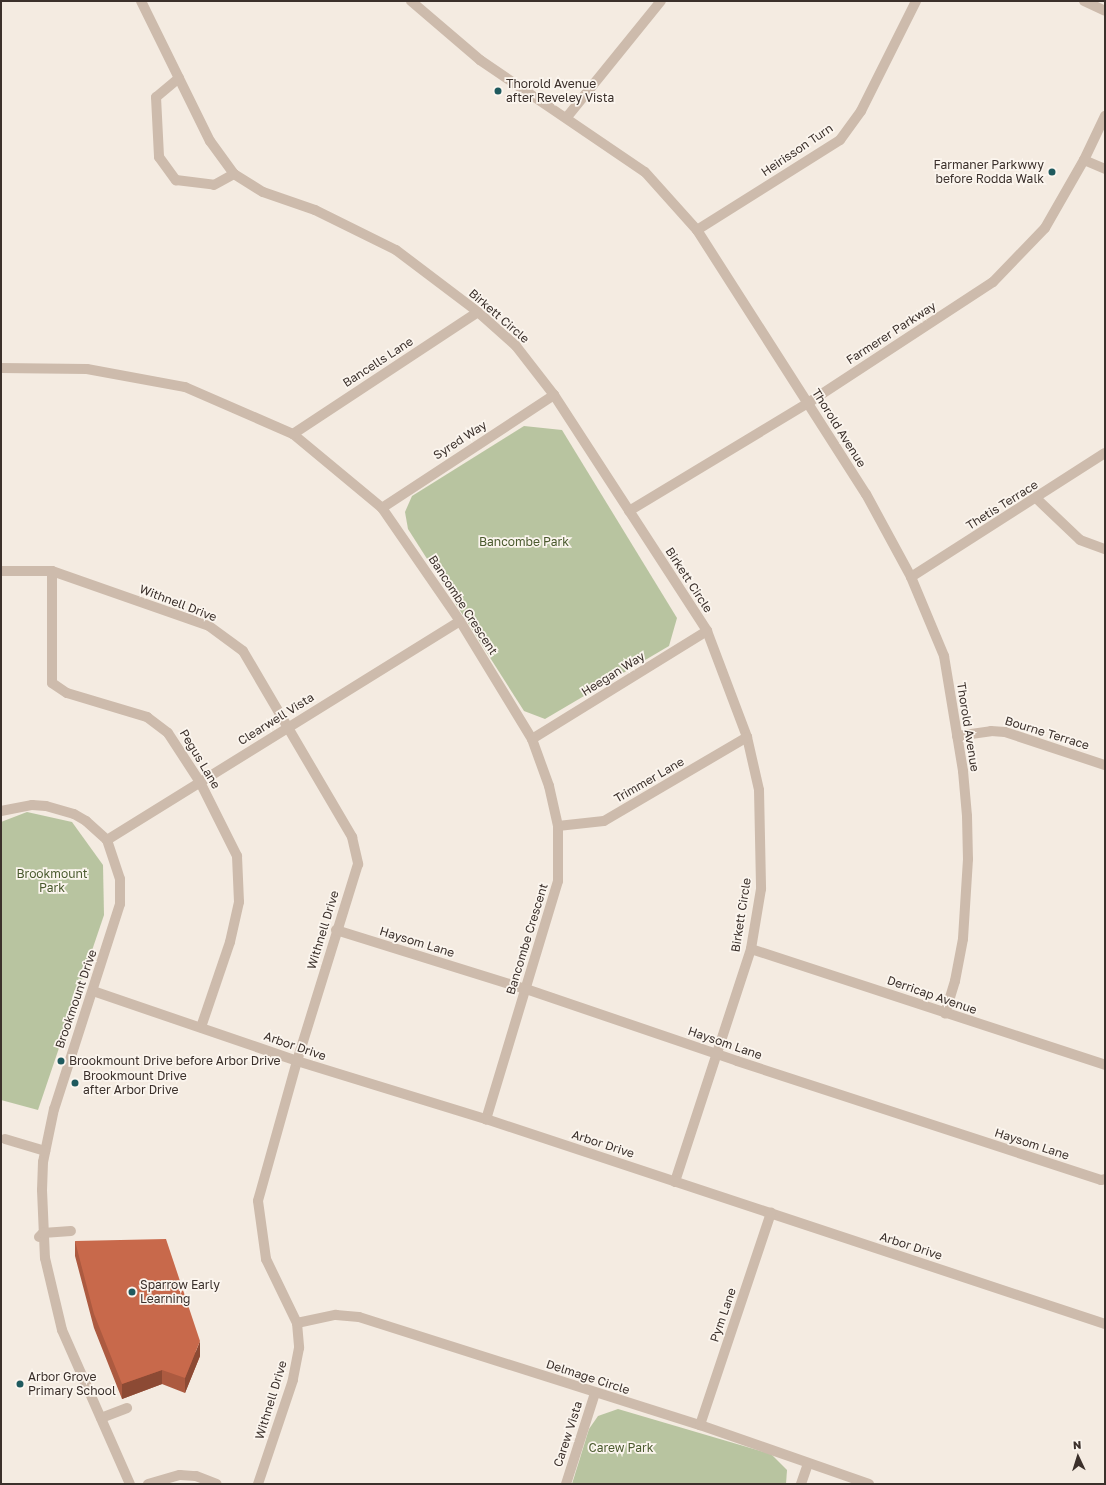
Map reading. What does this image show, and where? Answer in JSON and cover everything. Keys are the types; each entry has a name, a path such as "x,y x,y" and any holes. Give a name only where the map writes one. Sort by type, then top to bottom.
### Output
{"street":[{"name":"Birkett Circle","path":"141,1 210,141 234,174 263,192 315,210 396,250 478,312 516,346 554,395 707,631 748,737 759,790 762,889 751,949 675,1182"},
{"name":"Thorold Avenue","path":"411,1 480,60 567,117 645,172 697,230 866,494 911,577 944,656 963,771 968,859 961,951 945,1013"},
{"path":"567,117 661,1"},
{"name":"Heirisson Turn","path":"697,230 840,140 861,111 916,1"},
{"path":"1084,1 1105,11"},
{"path":"179,78 156,97 159,157 176,180 214,185 234,174"},
{"name":"Farmerer Parkway","path":"629,511 808,403 994,282 1045,228 1084,160 1105,116"},
{"path":"1084,160 1105,169"},
{"name":"Bancells Lane","path":"293,434 478,312"},
{"name":"Bancombe Crescent","path":"1,368 87,369 185,387 293,434 382,508 460,621 532,739 549,786 558,826 558,881 486,1119"},
{"name":"Syred Way","path":"382,508 554,395"},
{"name":"Thetis Terrace","path":"911,577 1037,499 1105,453"},
{"path":"1037,499 1080,540 1105,549"},
{"name":"Withnell Drive","path":"1,571 52,571 209,626 243,651 286,728 352,837 358,864 336,930 297,1061 258,1201 266,1259 297,1323 297,1364 258,1484"},
{"name":"Pegus Lane","path":"52,571 52,683 67,693 147,717 168,732 200,782 237,856 239,902 230,942 201,1027"},
{"name":"Clearwell Vista","path":"107,840 460,621"},
{"name":"Heegan Way","path":"532,739 707,631"},
{"name":"Bourne Terrace","path":"957,736 991,731 1004,732 1105,765"},
{"name":"Trimmer Lane","path":"558,826 604,821 748,737"},
{"name":"Brookmount Drive","path":"1,811 32,805 61,809 86,821 107,840 118,866 120,904 54,1109 45,1151 40,1236 62,1330 130,1484"},
{"name":"Haysom Lane","path":"336,930 526,989 1093,1178 1105,1179"},
{"name":"Derricap Avenue","path":"751,949 1105,1066"},
{"name":"Arbor Drive","path":"93,991 297,1061 486,1119 1105,1324"},
{"path":"5,1139 45,1151"},
{"name":"Pym Lane","path":"700,1425 771,1213"},
{"path":"40,1236 71,1231"},
{"name":"Delmage Circle","path":"297,1323 331,1315 359,1317 700,1425 808,1464 869,1484"},
{"name":"Carew Vista","path":"566,1484 595,1393"},
{"path":"101,1418 127,1408"},
{"path":"801,1484 808,1464"},
{"path":"148,1484 180,1475 196,1476 217,1484"}],"green space":[{"name":"Bancombe Park","path":"524,426 562,430 677,618 669,646 545,719 524,711 408,529 405,512 412,496"},
{"name":"Brookmount Park","path":"27,812 72,822 103,865 104,915 38,1110 1,1100 1,822"},
{"name":"Carew Park","path":"618,1409 771,1454 787,1470 786,1484 572,1484 589,1429 598,1416"}],"building":[{"name":"Sparrow Early Learning","path":"166,1239 200,1341 185,1378 162,1370 122,1384 94,1314 75,1241"}],"place":[{"name":"Thorold Avenue after Reveley Vista","path":"498,91"},
{"name":"Farmaner Parkwwy before Rodda Walk","path":"1052,172"},
{"name":"Brookmount Drive before Arbor Drive","path":"61,1061"},
{"name":"Brookmount Drive after Arbor Drive","path":"75,1083"},
{"name":"Sparrow Early Learning","path":"132,1292"},
{"name":"Arbor Grove Primary School","path":"20,1384"}]}
